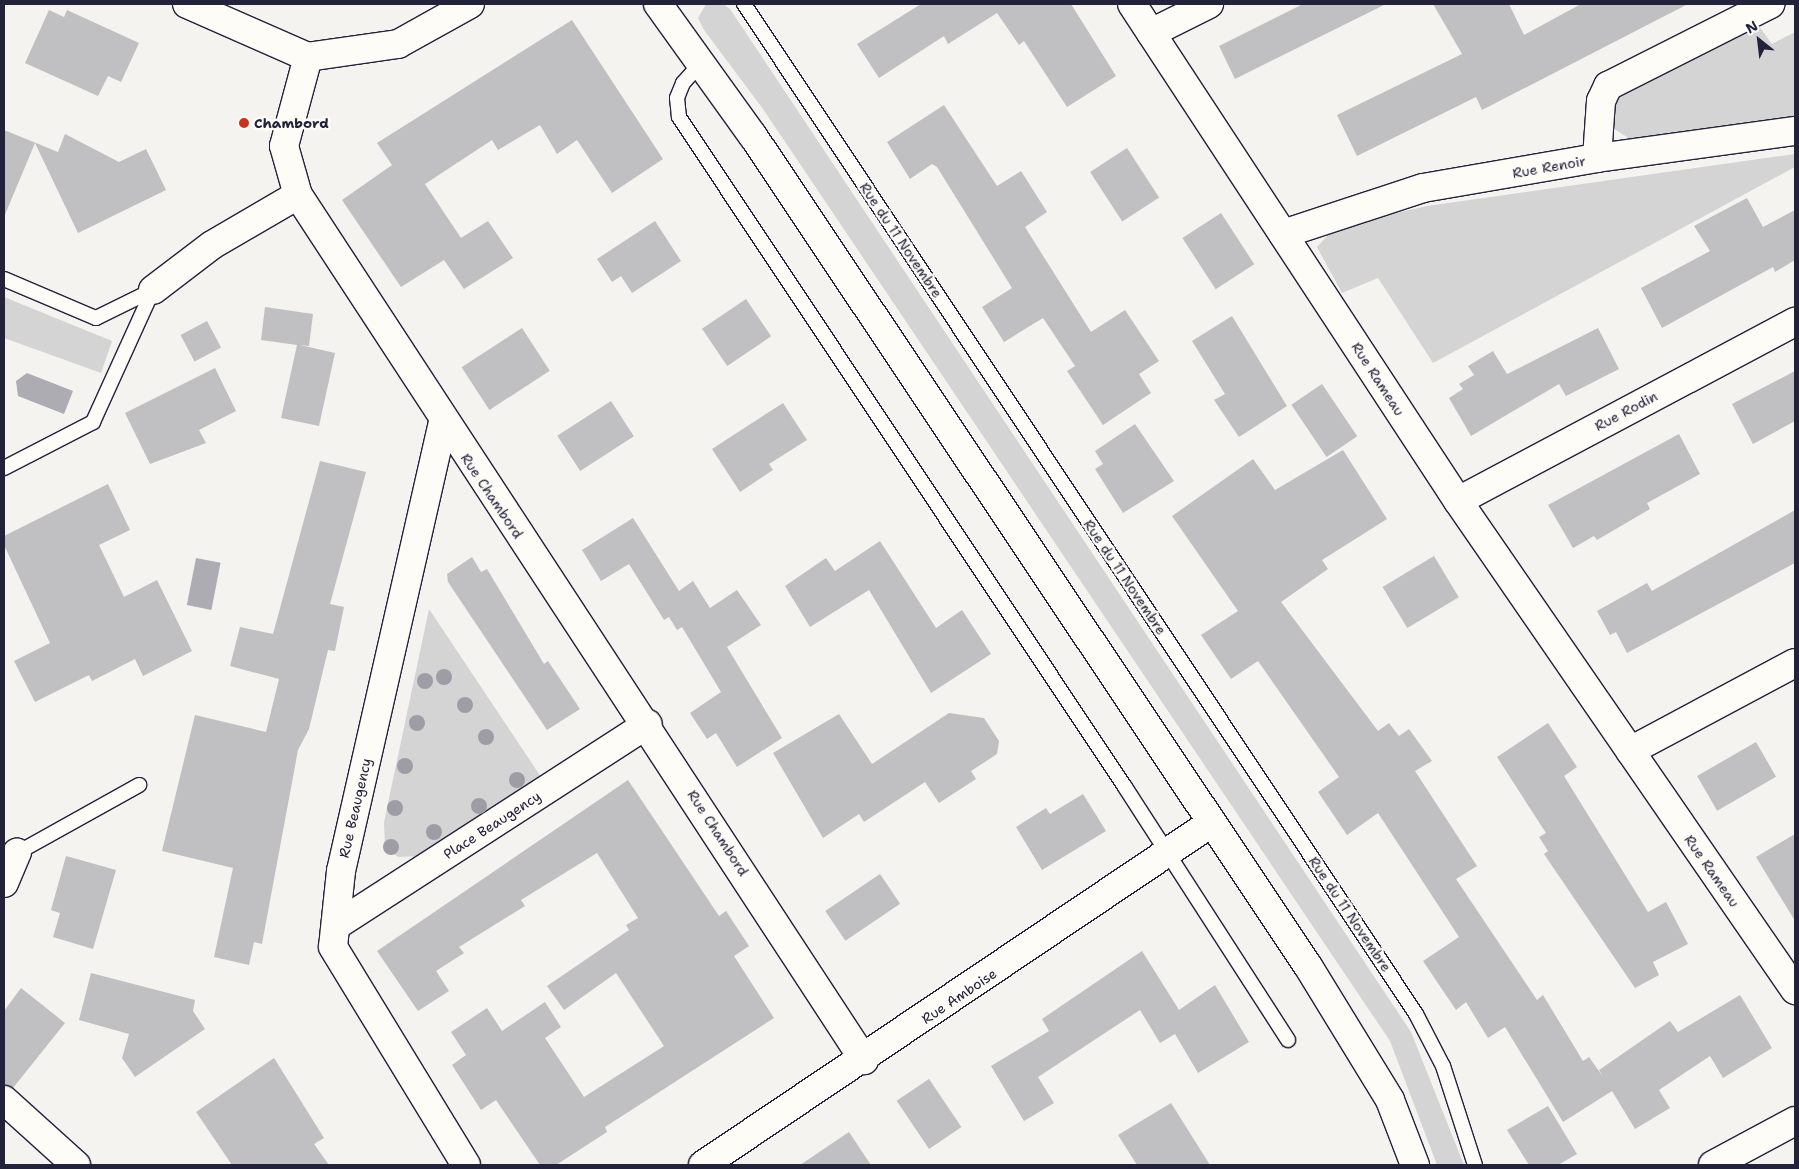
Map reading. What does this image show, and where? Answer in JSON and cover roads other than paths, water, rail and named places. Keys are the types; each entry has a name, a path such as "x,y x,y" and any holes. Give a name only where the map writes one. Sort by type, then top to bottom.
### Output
{"street":[{"path":"187,4 308,57 398,44 470,4"},
{"path":"658,4 701,63 1308,966 1390,1100 1415,1165"},
{"name":"Rue Rameau","path":"1132,4 1458,501 1795,990"},
{"path":"1151,33 1209,4"},
{"name":"Rue Renoir","path":"1283,234 1423,188 1597,158 1601,101 1608,86 1770,4"},
{"name":"Rue Chambord","path":"308,57 284,146 298,195 443,422 648,724 864,1060"},
{"path":"1597,158 1795,131"},
{"path":"152,290 212,244 298,195"},
{"name":"Rue Rodin","path":"1458,501 1795,322"},
{"name":"Rue Beaugency","path":"443,422 341,871 334,947 466,1165"},
{"path":"1630,751 1795,663"},
{"name":"Place Beaugency","path":"337,925 648,724"},
{"name":"Rue Amboise","path":"703,1165 864,1060 1170,855 1211,823"},
{"path":"4,883 17,853"},
{"path":"4,1100 76,1165"},
{"path":"1713,1165 1795,1121"}],"lane":[{"name":"Rue du 11 Novembre","path":"744,4 1416,1014 1443,1066 1475,1165"},
{"path":"701,63 683,83 677,98 679,117 1170,855 1288,1040"},
{"path":"4,279 96,318 152,290"},
{"path":"4,468 93,422 152,290"},
{"path":"17,853 139,785"}],"place":[{"name":"Chambord","path":"244,123"}]}
